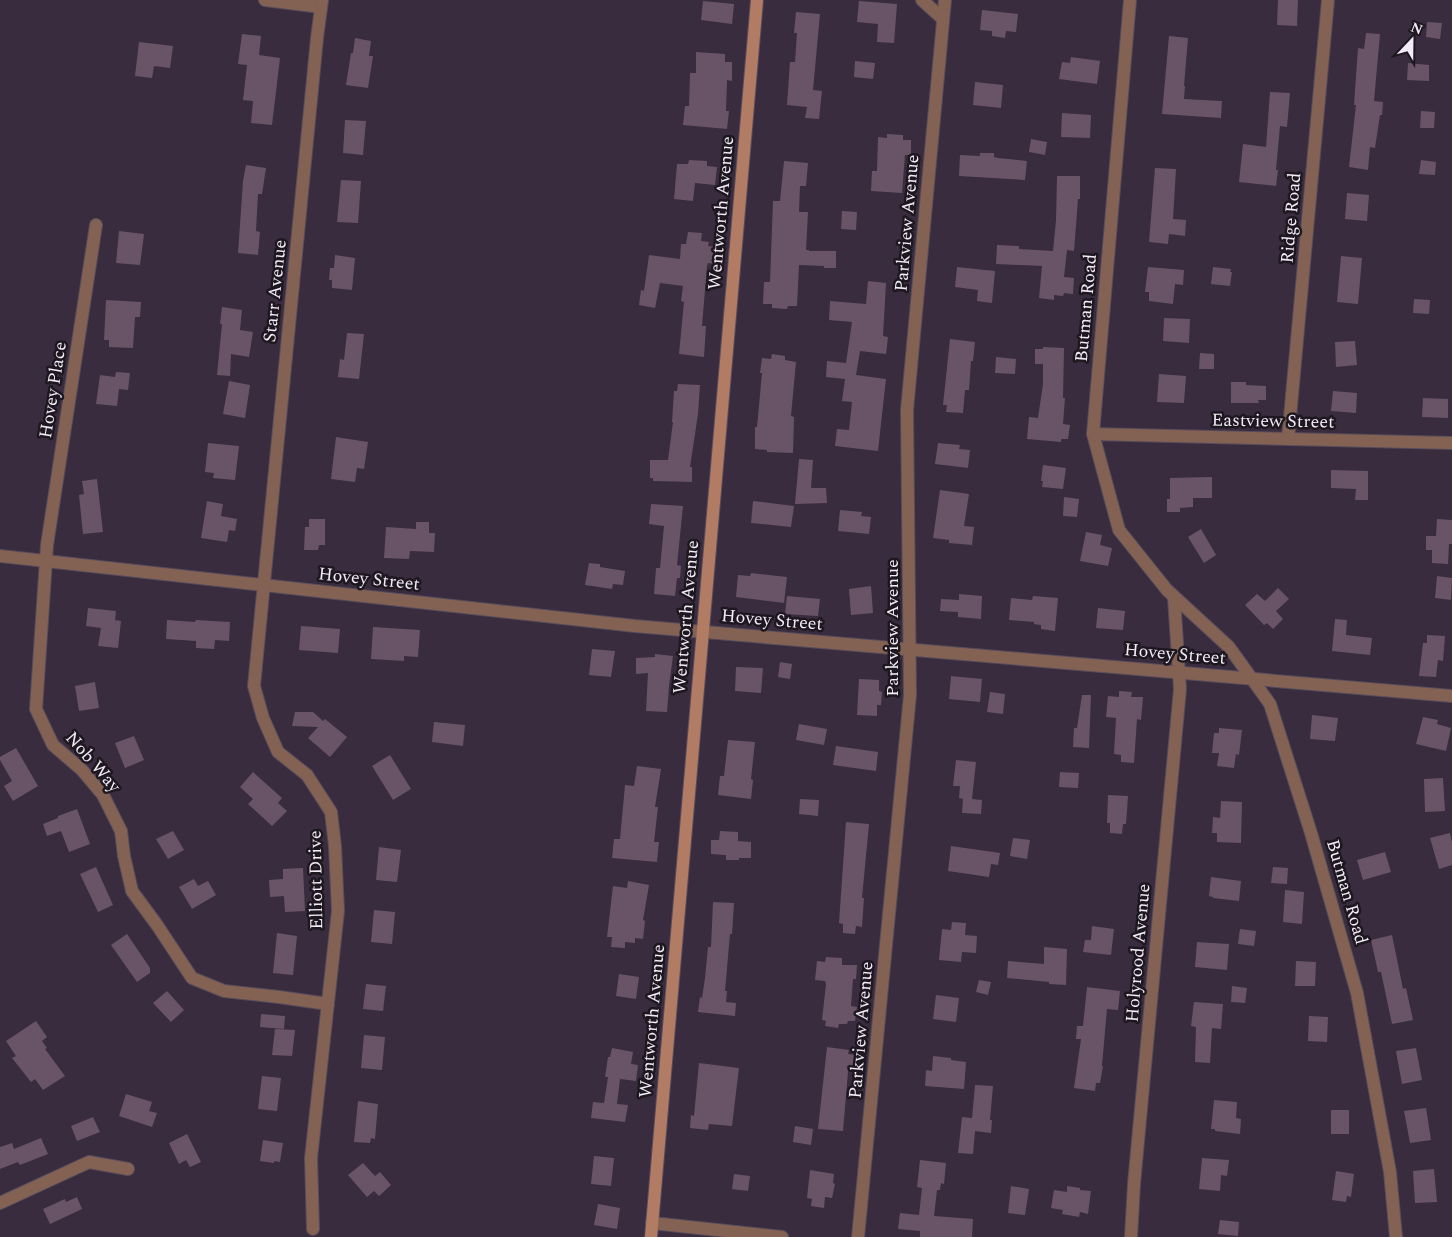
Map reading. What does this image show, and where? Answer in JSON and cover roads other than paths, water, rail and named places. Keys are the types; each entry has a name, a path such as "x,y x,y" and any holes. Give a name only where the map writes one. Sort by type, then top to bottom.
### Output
{"street":[{"path":"265,0 322,4"},
{"name":"Wentworth Avenue","path":"651,1237 757,0"},
{"path":"922,0 943,19"},
{"name":"Parkview Avenue","path":"858,1237 910,696 907,410 945,0"},
{"name":"Butman Road","path":"1130,0 1093,434 1120,530 1167,590 1228,647 1270,704 1312,833 1357,992 1390,1172 1396,1237"},
{"name":"Ridge Road","path":"1288,439 1328,0"},
{"name":"Starr Avenue","path":"264,585 317,38 322,4"},
{"name":"Hovey Place","path":"46,561 96,225"},
{"name":"Eastview Street","path":"1093,434 1452,443"},
{"name":"Hovey Street","path":"0,556 635,626 1452,696"},
{"name":"Nob Way","path":"46,561 36,709 53,745 82,770 103,796 121,831 124,856 132,891 192,978 224,991 328,1004"},
{"name":"Elliott Drive","path":"264,585 254,686 263,718 278,752 307,775 331,812 336,846 338,911 311,1158 313,1229"},
{"path":"1174,597 1178,672"},
{"name":"Holyrood Avenue","path":"1131,1237 1134,1184 1180,689 1178,672"},
{"path":"0,1203 89,1162 128,1169"},
{"path":"652,1223 782,1237"}]}
